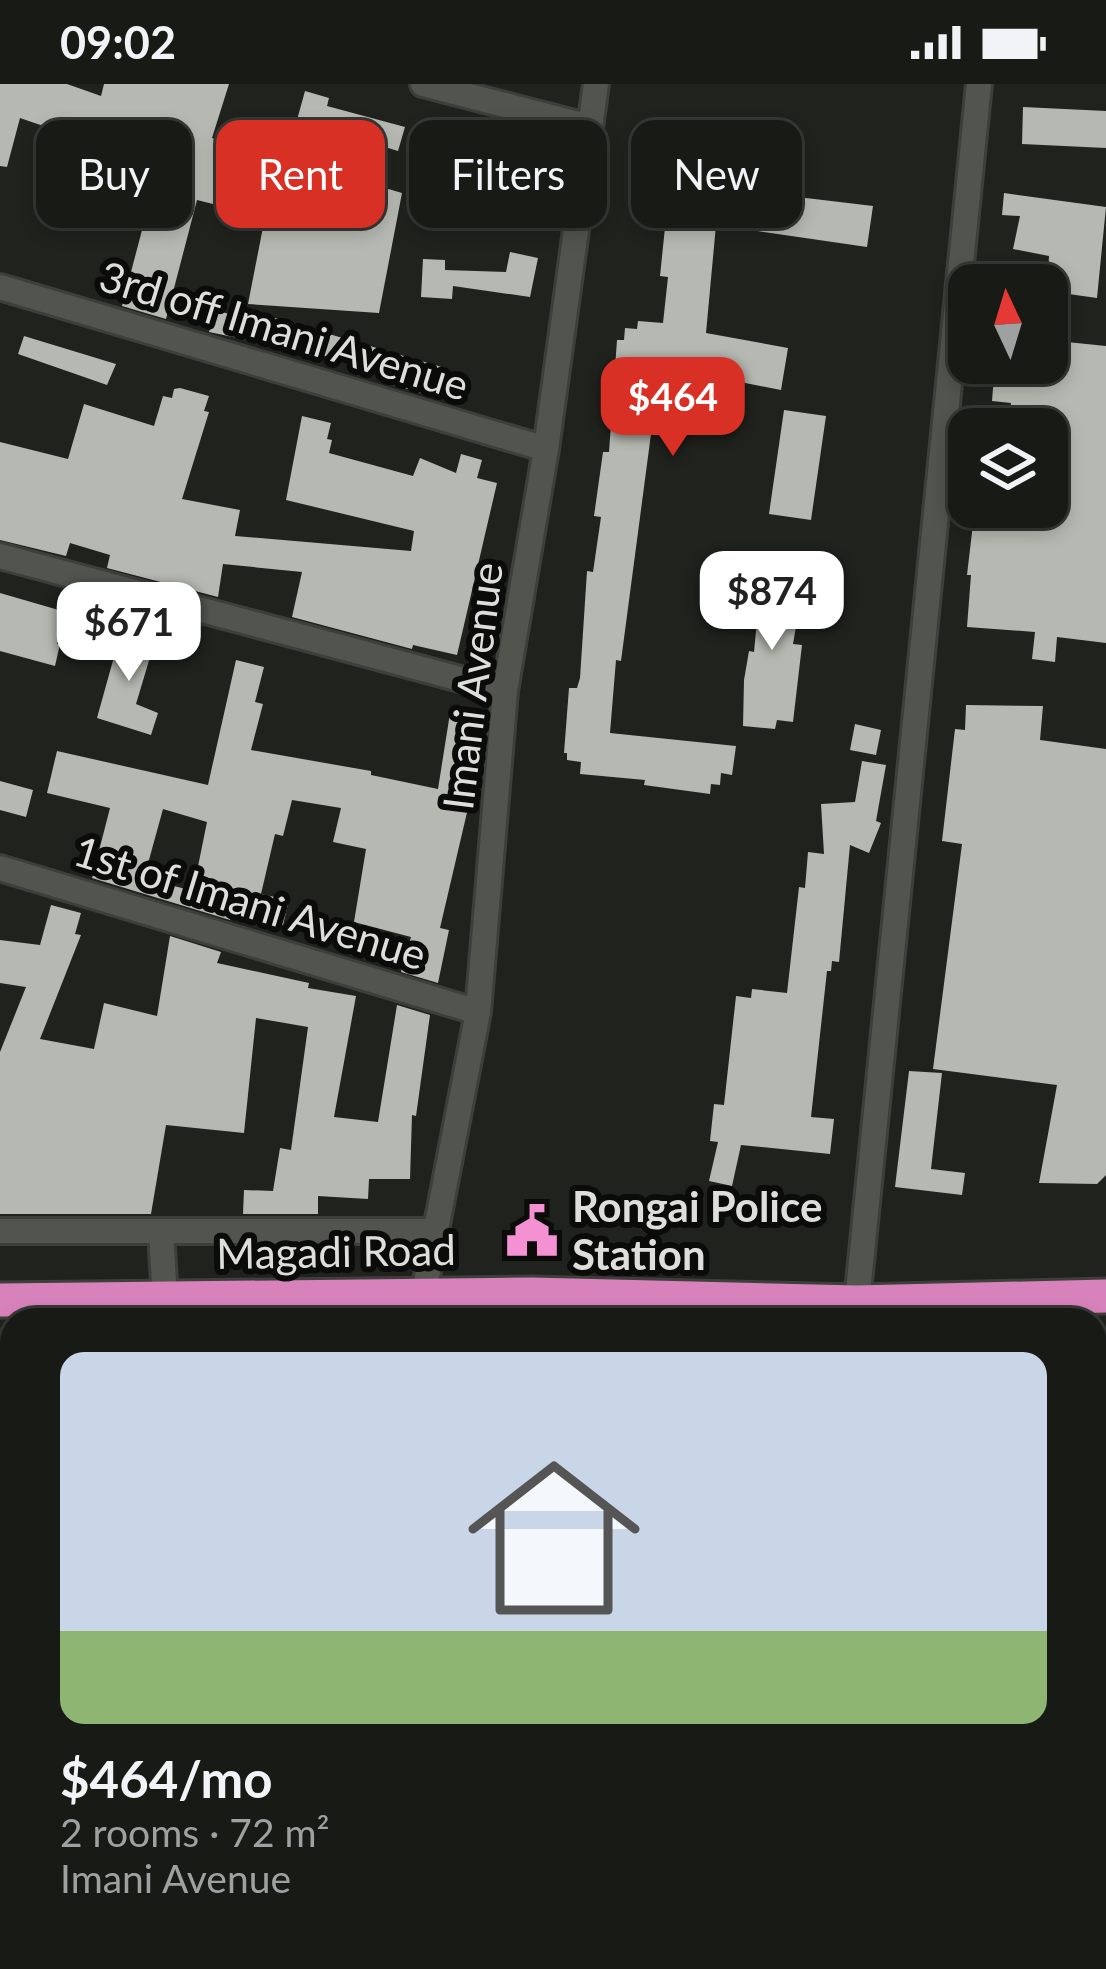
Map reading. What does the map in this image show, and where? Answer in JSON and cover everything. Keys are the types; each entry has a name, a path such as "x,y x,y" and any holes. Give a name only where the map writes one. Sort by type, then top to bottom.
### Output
{"highway":[{"name":"Magadi Road","path":"823,1308 857,1302 1106,1296"},
{"name":"Magadi Road","path":"270,1308 423,1297 535,1307 627,1308"},
{"name":"Magadi Road","path":"0,1300 165,1300 227,1308"}],"street":[{"path":"423,84 563,120"},
{"name":"Imani Avenue","path":"591,120 596,84"},
{"path":"857,1302 979,84"},
{"name":"Imani Avenue","path":"423,1297 478,1012 506,691 576,228"},
{"name":"3rd off Imani Avenue","path":"0,287 546,449"},
{"path":"0,556 506,691"},
{"name":"1st of Imani Avenue","path":"0,868 478,1012"},
{"path":"0,1231 435,1231"},
{"path":"161,1231 165,1300"}],"building":[{"path":"0,84 67,84 101,96 104,84 229,84 212,138 216,139 216,205 197,200 192,219 192,120 36,123 20,118 7,167 0,166"},
{"path":"305,91 329,98 327,106 379,120 297,120"},
{"path":"1023,107 1106,111 1106,148 1022,144"},
{"path":"385,122 405,127 398,151 385,147"},
{"path":"385,188 402,193 379,313 248,304 263,228 385,228"},
{"path":"1004,193 1106,207 1097,298 1068,294 1068,264 1049,264 1049,256 1013,249 1020,216 1002,215"},
{"path":"802,198 873,206 867,247 737,228 802,228"},
{"path":"143,228 190,228 166,319 122,306"},
{"path":"665,228 716,228 706,333 788,348 781,390 660,366 621,661 616,660 610,733 736,746 732,775 721,773 720,785 711,784 710,794 644,785 645,780 580,774 581,762 567,760 564,753 569,688 577,688 580,678 587,571 593,572 601,517 594,516 603,452 609,452 617,340 624,340 625,328 637,329 638,321 663,323 668,277 660,276"},
{"path":"510,252 538,258 530,297 453,286 452,299 421,297 423,259 445,260 445,270 506,272"},
{"path":"216,310 245,319 247,310 445,368 436,397 379,381 383,368 209,332"},
{"path":"24,336 116,364 107,385 18,354"},
{"path":"1068,342 1106,346 1106,643 1057,637 1055,662 1032,659 1035,632 967,627 973,528 1068,528 1068,408 1010,408 1011,403 992,401 993,384 1068,384"},
{"path":"174,389 209,396 204,411 209,412 182,499 240,510 235,536 411,551 414,531 286,500 302,416 331,423 329,453 413,476 420,458 456,473 461,454 482,460 477,478 497,483 457,655 413,645 412,649 292,617 302,572 223,564 218,597 107,568 110,555 70,543 66,556 0,540 0,442 68,459 84,404 154,426 163,396 172,398"},
{"path":"784,410 826,416 811,520 769,514"},
{"path":"745,576 803,586 793,644 802,645 793,722 777,720 775,729 743,726 744,680 749,651 754,652 758,610 739,607"},
{"path":"0,593 69,613 57,644 55,666 0,651"},
{"path":"122,628 156,637 136,704 158,713 151,735 97,718"},
{"path":"236,660 264,667 255,702 263,704 251,750 371,771 371,775 438,789 451,707 486,712 476,792 472,791 440,928 449,930 438,983 401,972 411,937 354,922 366,849 333,842 341,808 292,800 283,836 275,834 261,894 289,900 283,925 232,913 230,920 92,878 110,808 47,793 57,751 208,785","holes":["163,809 207,822 193,891 144,878"]},
{"path":"966,705 1043,706 1040,740 1106,749 1106,1175 1097,1184 1039,1183 1057,1085 933,1069 962,844 942,841 955,729 965,730"},
{"path":"855,724 881,730 876,755 850,750"},
{"path":"862,761 886,765 876,821 881,823 869,853 850,845 839,962 832,961 827,971 811,1117 834,1119 830,1154 741,1145 732,1186 709,1181 718,1142 710,1141 714,1104 724,1105 736,996 751,998 752,989 787,993 799,887 805,888 808,852 824,854 821,804 855,802"},
{"path":"0,781 33,790 26,817 0,810"},
{"path":"51,905 81,913 75,934 81,935 40,1039 94,1049 104,1003 157,1016 170,936 221,952 217,963 356,996 334,1117 378,1122 397,1005 430,1015 416,1116 412,1115 410,1179 369,1179 368,1199 318,1196 318,1214 243,1214 244,1190 273,1191 280,1148 291,1150 308,1027 256,1018 244,1133 166,1125 151,1214 0,1214 0,1052 26,987 0,983 0,940 40,945"},
{"path":"909,1071 942,1073 931,1169 965,1173 962,1195 895,1187"}],"place":[{"name":"Rongai Police Station","path":"532,1231"}]}
